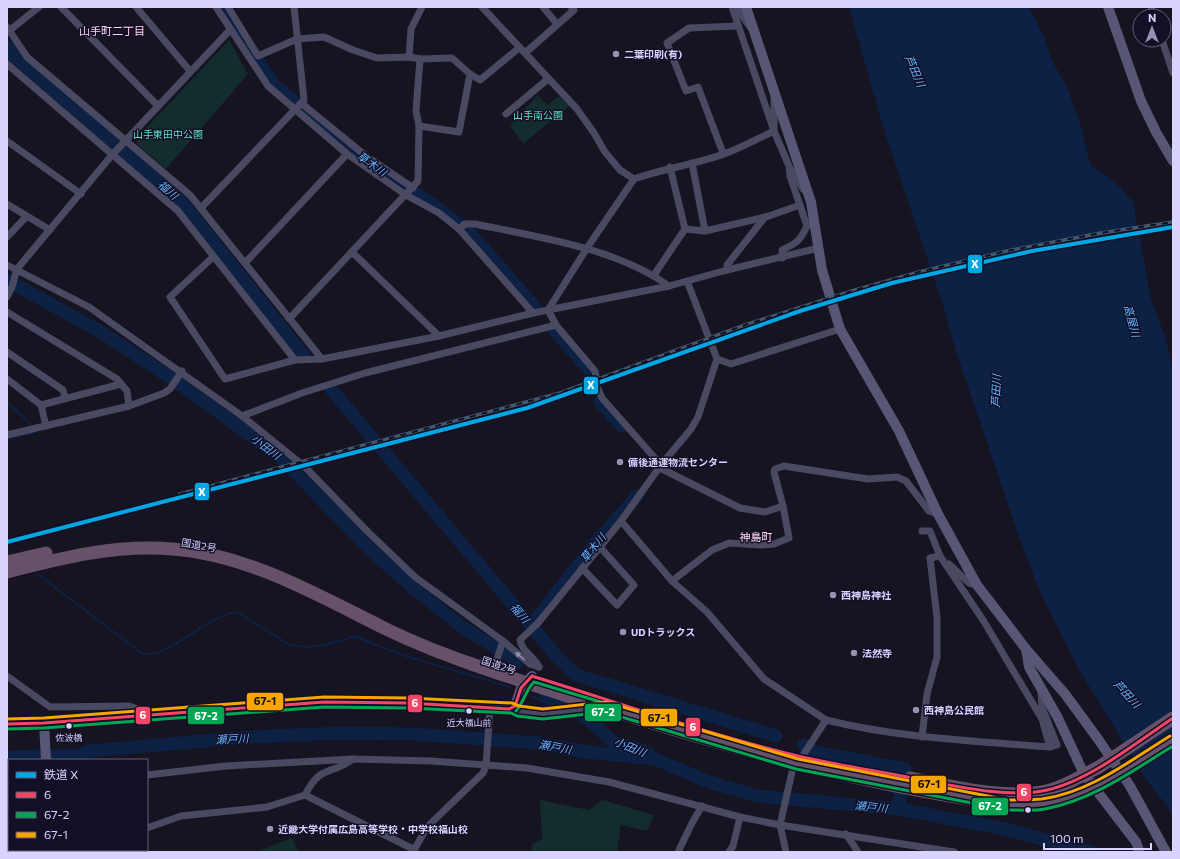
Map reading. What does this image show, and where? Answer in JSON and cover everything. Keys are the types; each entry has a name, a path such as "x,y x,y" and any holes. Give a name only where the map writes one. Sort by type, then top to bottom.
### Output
{"highway":[{"name":"国道2号","path":"7,562 73,547 113,541 160,540 205,545 234,552 280,568 421,635 532,675 802,758 954,786 1012,793 1046,791 1059,787 1099,767 1173,718"},
{"name":"国道2号","path":"7,572 71,556 114,550 161,548 203,553 246,564 277,576 418,644 496,663"},
{"name":"国道2号","path":"532,675 605,707 916,789 1008,804 1037,804 1059,801 1094,788 1173,740"}],"street":[{"path":"39,7 8,28 27,57 125,142 190,195 322,359"},
{"path":"61,7 158,106"},
{"path":"136,7 190,71"},
{"path":"216,7 230,30 254,58"},
{"path":"228,7 268,86 366,156 439,213 461,228 532,313"},
{"path":"201,208 304,100 294,7"},
{"path":"409,57 410,29 422,7"},
{"path":"482,7 577,109 605,152 620,170 634,179"},
{"path":"543,7 557,24"},
{"path":"525,53 574,10 571,7"},
{"path":"732,7 774,131 789,166 811,202"},
{"path":"736,7 756,36"},
{"path":"746,7 811,202 820,248 822,270 840,329 899,431 938,514 977,585 1026,649 1065,694 1098,739 1130,786 1166,852"},
{"path":"1108,7 1141,101 1156,132 1173,161"},
{"path":"723,153 698,87 686,91 667,43 689,28 738,26"},
{"path":"7,296 13,285 17,270 50,230 114,154 190,71 230,30"},
{"path":"254,58 297,39 324,37 353,50 378,58 452,58 470,74 480,80 519,48"},
{"path":"1165,48 1173,73"},
{"path":"289,319 418,181 419,126 416,111 420,59"},
{"path":"7,64 114,154 178,212 295,360"},
{"path":"419,126 459,132 470,74"},
{"path":"506,114 548,79"},
{"path":"773,86 774,131"},
{"path":"298,106 347,154 410,191"},
{"path":"548,310 587,248 634,179 670,167 692,163 723,153 774,131"},
{"path":"7,142 81,194"},
{"path":"245,263 347,154"},
{"path":"692,163 705,231"},
{"path":"782,258 782,250 796,243 801,238 807,226 790,176 789,166"},
{"path":"654,275 685,229 670,167"},
{"path":"7,204 26,217 50,230"},
{"path":"685,229 705,231 766,217 800,205"},
{"path":"7,237 26,217"},
{"path":"727,270 727,265 766,217"},
{"path":"461,228 475,224 587,248 654,275 669,286"},
{"path":"213,257 170,297 225,380 295,360 322,359 440,336 532,313 669,286 727,270 820,248"},
{"path":"352,252 440,336"},
{"path":"7,266 89,307 242,416 304,466 368,532 415,577 530,664 532,675"},
{"path":"512,708 515,706 521,688 532,675 537,662 521,645 520,640 538,623 599,546 621,521 691,429 698,417 717,359 687,281"},
{"path":"548,310 556,326 595,371 596,377"},
{"path":"7,312 98,367 121,384 127,392 129,406"},
{"path":"242,416 302,393 365,373 556,326"},
{"path":"717,359 731,364 840,329"},
{"path":"7,352 63,390 66,398"},
{"path":"7,435 129,406 164,393 171,387 181,373"},
{"path":"7,379 41,405 46,426"},
{"path":"41,405 121,384"},
{"path":"598,389 602,398 661,467 740,508 765,512 782,506"},
{"path":"672,581 712,550 729,543 761,545 774,544 789,538 774,472 775,469 784,466 868,478 897,477 906,481 930,511 938,514"},
{"path":"621,521 672,581 707,612 764,679 826,720 856,727 922,737 1050,747 1057,745 1042,707 1041,687"},
{"path":"922,531 930,531 940,556 983,620 1031,700 1042,719 1050,747"},
{"path":"582,568 617,605 634,585 599,546"},
{"path":"940,556 969,583 977,585"},
{"path":"922,737 927,694 937,657 937,618 930,558 940,556"},
{"path":"496,663 502,642"},
{"path":"1026,649 1029,667 1058,718 1084,774 1136,842 1139,851"},
{"path":"7,676 50,707 129,706 155,714"},
{"path":"7,724 44,726 155,714 324,702 409,703 490,711 512,708 518,711 543,714 605,707"},
{"path":"305,795 413,850 427,827 483,772 486,764 490,711"},
{"path":"786,852 780,823 802,758 826,720"},
{"path":"44,726 46,759"},
{"path":"148,828 181,816 267,807 305,795 312,782 323,772 342,767 353,759"},
{"path":"148,775 219,766 353,759 486,764 527,768 608,782 740,817 846,834 914,847 954,852"},
{"path":"678,852 702,806"},
{"path":"729,852 733,846 740,817"},
{"path":"846,834 858,852"}],"green space":[{"name":"山手東田中公園","path":"229,40 248,74 166,169 137,144 137,138"},
{"name":"山手南公園","path":"538,95 547,105 559,96 569,106 523,144 510,125"},
{"path":"540,800 589,810 602,800 654,815 647,831 621,825 617,852 531,852 532,844 542,839"},
{"path":"292,838 298,852 257,852"}],"water":[{"name":"芦田川","path":"849,7 1029,7 1045,39 1051,59 1067,87 1081,126 1091,166 1116,183 1133,202 1151,299 1166,339 1173,374 1173,814 1146,779 1078,668 1039,590 1016,528 957,354 942,302 885,133"}],"waterway":[{"name":"草木川","path":"223,7 273,84 373,166 432,204 470,233 535,307"},
{"name":"福川","path":"7,47 14,56 182,202 304,356"},
{"name":"小田川","path":"7,280 101,332 180,384 280,457 375,554 413,588 465,629 518,661"},
{"name":"草木川","path":"554,330 593,374"},
{"name":"福川","path":"331,389 559,659 576,675 776,736"},
{"path":"7,402 32,425"},
{"name":"草木川","path":"600,402 622,426"},
{"path":"7,439 36,432"},
{"name":"草木川","path":"533,623 597,541 637,496"},
{"path":"36,573 143,654 153,654 164,650 214,620 237,612 290,645 307,647 315,646 356,636 393,652 509,687"},
{"name":"小田川","path":"546,694 593,723 614,743 645,751 649,754"},
{"path":"531,696 563,710"},
{"name":"小田川","path":"572,714 588,720"},
{"name":"瀬戸川","path":"7,757 80,755 89,751 250,737 341,733 412,734 538,743 587,752 655,759 709,782 758,796 899,809 1005,829 1092,852"},
{"name":"福川","path":"804,745 816,752 905,769 904,772"},
{"name":"福川","path":"899,809 900,795"}],"tunnel":[{"path":"596,377 598,389"}],"railway":[{"path":"180,494 560,393 745,325 855,290 919,272 1007,251 1101,233 1173,222"}],"rail line":[{"name":"X","path":"7,542 527,408 800,311 892,283 1032,251 1173,227"}],"transit line":[{"name":"6","path":"532,676 700,729 802,757 961,787 998,792 1032,792 1047,790 1063,785 1096,770 1173,718"},
{"name":"6","path":"7,724 44,723 324,702 409,703 509,709 515,706 521,688 532,676"},
{"name":"67-2","path":"516,711 534,682 614,706"},
{"name":"67-1","path":"7,719 44,718 324,697 409,698 512,703 519,706 543,709 606,702 798,759 1008,800 1042,799 1059,796 1076,790 1093,783 1125,765 1170,736"},
{"name":"67-2","path":"7,729 44,728 324,707 409,708 511,713 517,716 543,719 605,712 796,769 1008,810 1045,809 1063,805 1079,799 1112,784 1173,746"}],"place":[{"name":"二葉印刷(有)","path":"616,54"},
{"name":"備後通運物流センター","path":"620,462"},
{"name":"西神島神社","path":"833,595"},
{"name":"UDトラックス","path":"623,632"},
{"name":"法然寺","path":"854,653"},
{"name":"西神島公民館","path":"916,710"},
{"name":"近大福山前","path":"469,711"},
{"name":"佐波橋","path":"69,726"},
{"name":"近畿大学付属広島高等学校・中学校福山校","path":"270,829"}],"district":[{"name":"山手町二丁目","path":"112,31"},
{"name":"神島町","path":"756,537"}],"water label":[{"name":"高屋川","path":"1132,321"}]}
